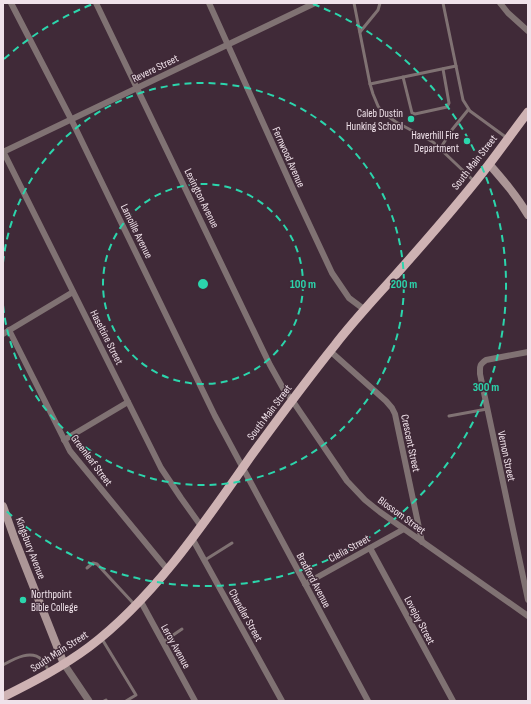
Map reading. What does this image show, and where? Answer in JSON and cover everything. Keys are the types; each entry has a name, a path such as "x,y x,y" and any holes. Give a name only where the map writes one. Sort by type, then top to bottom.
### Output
{"main road":[{"name":"South Main Street","path":"3,697 50,673 88,648 155,585 201,526 330,350 400,270 489,164 528,112"},
{"path":"489,164 512,190 528,214"},
{"name":"Kingsbury Avenue","path":"3,506 64,664"}],"street":[{"name":"Lamoille Avenue","path":"11,3 71,119 215,416 243,468"},
{"name":"Lexington Avenue","path":"96,3 270,365 284,390 292,400"},
{"name":"Fernwood Avenue","path":"209,3 332,274 349,298 364,310"},
{"name":"Revere Street","path":"3,152 227,45 303,6 315,3"},
{"path":"500,3 508,13 528,31"},
{"name":"Haseltine Street","path":"3,152 161,468 201,526"},
{"path":"3,334 73,292"},
{"name":"Greenleaf Street","path":"9,330 70,451 167,569"},
{"name":"Crescent Street","path":"330,350 392,408 395,414 422,542"},
{"name":"Vernon Street","path":"528,352 486,360 481,363 480,366 480,374 487,409 528,600"},
{"name":"Blossom Street","path":"292,400 347,481 365,500 528,616"},
{"path":"64,440 128,402"},
{"name":"Bradford Avenue","path":"243,468 368,701"},
{"name":"Clelia Street","path":"305,584 404,529"},
{"name":"Chandler Street","path":"192,538 282,701"},
{"name":"Lovejoy Street","path":"370,548 452,701"},
{"name":"Leroy Avenue","path":"137,603 163,642 195,701"},
{"path":"64,664 89,701"}],"lane":[{"path":"354,3 370,84 378,106 382,112 396,122 433,142 474,182"},
{"path":"360,32 378,10 380,3"},
{"path":"443,3 463,100 468,110 508,139"},
{"path":"370,84 456,66"},
{"path":"403,77 412,113 415,114 447,107 449,103 443,69"},
{"path":"440,149 468,110"},
{"path":"450,416 487,409"},
{"path":"205,560 232,543"},
{"path":"87,568 93,563 97,564 137,603"},
{"path":"163,642 182,630"},
{"path":"101,637 136,695 126,701"},
{"path":"3,665 21,656 33,656 44,661 50,673"}],"place":[{"name":"Caleb Dustin Hunking School","path":"411,119"},
{"name":"Haverhill Fire Department","path":"467,141"},
{"name":"Northpoint Bible College","path":"23,600"}]}
